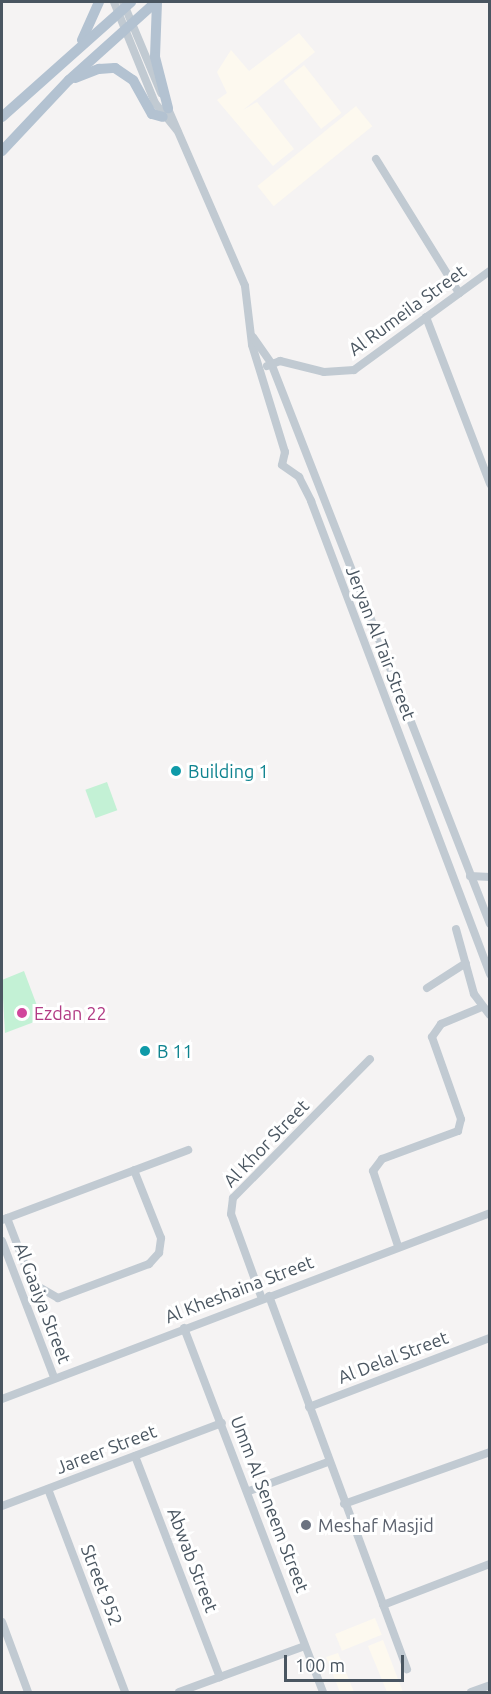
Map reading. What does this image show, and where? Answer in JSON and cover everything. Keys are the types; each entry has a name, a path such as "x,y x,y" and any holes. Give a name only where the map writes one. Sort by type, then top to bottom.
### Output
{"main road":[{"path":"80,46 99,2"},
{"path":"2,117 80,46 125,11 145,2"},
{"path":"2,151 69,80 125,11 157,2 155,57 166,113 152,114 133,80 115,68 99,69 69,80"}],"street":[{"name":"Jeryan Al Tair Street","path":"125,11 166,113 179,132 245,286 249,328 285,452 282,465 299,477 311,501 489,974"},
{"path":"376,159 459,293"},
{"name":"Al Rumeila Street","path":"271,363 280,361 334,373 354,370 489,271"},
{"path":"426,317 489,484"},
{"name":"Jeryan Al Tair Street","path":"249,328 271,363 489,924"},
{"path":"262,374 271,363"},
{"path":"290,470 308,462"},
{"path":"470,876 489,877"},
{"path":"456,929 472,989 489,1015"},
{"path":"427,988 466,963"},
{"path":"398,1246 374,1180 375,1167 382,1159 455,1134 461,1124 432,1042 438,1025 482,1007"},
{"name":"Al Khor Street","path":"370,1059 233,1198 231,1214 309,1407 407,1669"},
{"path":"134,1170 161,1238 159,1252 149,1264 58,1298 32,1283 4,1219 134,1170 188,1150"},
{"name":"Al Kheshaina Street","path":"2,1399 54,1377 489,1213"},
{"name":"Al Gaaiya Street","path":"2,1241 54,1377"},
{"name":"Umm Al Seneem Street","path":"184,1328 249,1491 323,1692"},
{"name":"Al Delal Street","path":"309,1407 489,1338"},
{"name":"Jareer Street","path":"2,1506 222,1423"},
{"path":"344,1504 489,1452"},
{"name":"Abwab Street","path":"135,1456 220,1677"},
{"path":"249,1491 328,1462"},
{"name":"Street 952","path":"48,1489 125,1692"},
{"path":"383,1605 489,1564"},
{"path":"2,1622 28,1692"},
{"path":"179,1692 305,1646"},
{"path":"471,1692 489,1685"}],"shaded area":[{"path":"299,33 315,52 243,110 257,102 294,149 273,166 217,100 227,93 217,72 231,50 249,71"},
{"path":"304,65 342,113 321,129 284,81"},
{"path":"356,106 372,126 274,206 257,186"},
{"path":"375,1618 382,1635 342,1651 335,1634"},
{"path":"383,1640 403,1692 387,1692 368,1646"},
{"path":"338,1653 354,1692 340,1692 326,1657"}],"green space":[{"path":"107,782 117,810 96,818 85,790"},
{"path":"24,971 42,1019 5,1033 2,980"}],"place":[{"name":"Building 1","path":"176,771"},
{"name":"Ezdan 22","path":"22,1013"},
{"name":"B 11","path":"145,1051"},
{"name":"Meshaf Masjid","path":"306,1525"}]}
